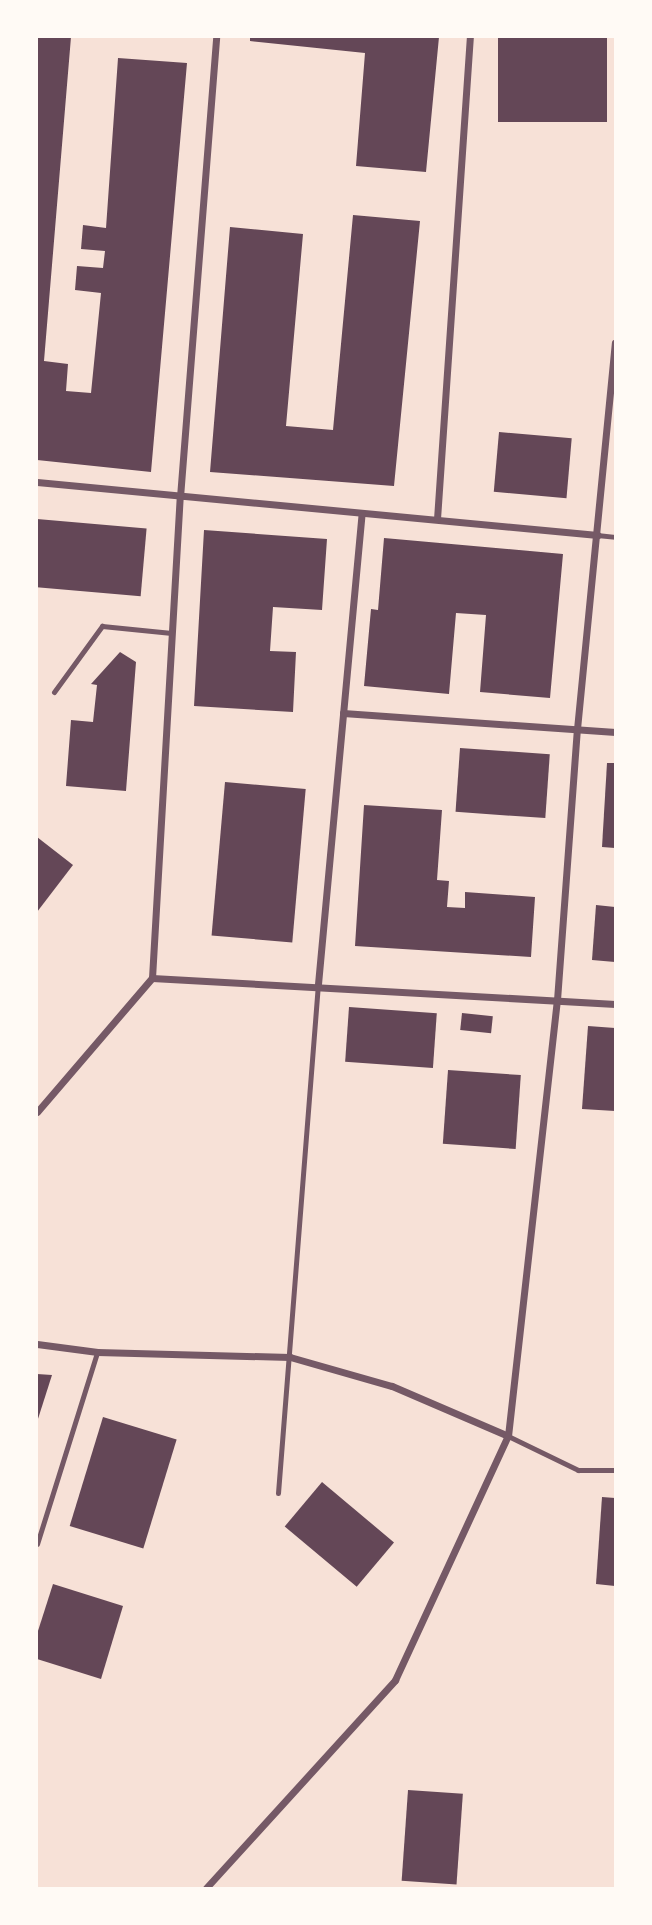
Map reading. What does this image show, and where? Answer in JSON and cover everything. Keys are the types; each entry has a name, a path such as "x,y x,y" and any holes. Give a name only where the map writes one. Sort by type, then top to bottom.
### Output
{"street":[{"path":"37,1112 152,978 180,497 216,37"},
{"path":"437,519 470,37"},
{"path":"206,1888 395,1680 508,1436 557,1000 577,729 612,410 615,343"},
{"path":"37,482 597,535"},
{"path":"318,984 362,513"},
{"path":"343,713 615,732"},
{"path":"152,978 318,984 615,1004"},
{"path":"37,1344 97,1352 290,1357 392,1386 508,1436"}],"lane":[{"path":"597,535 615,537"},
{"path":"54,692 102,626 172,633"},
{"path":"278,1493 318,984"},
{"path":"37,1544 97,1352"},
{"path":"508,1436 578,1470 615,1470"}],"building":[{"path":"37,37 71,37 44,361 68,364 66,391 91,393 101,293 75,290 77,266 103,268 105,251 81,249 83,225 106,228 118,58 187,63 151,472 37,460"},
{"path":"250,37 439,37 426,172 356,166 365,53 250,41"},
{"path":"498,37 607,37 607,122 498,122"},
{"path":"353,215 420,221 394,486 210,472 230,227 303,234 286,426 333,430"},
{"path":"499,432 572,438 566,498 494,492"},
{"path":"37,519 147,529 141,596 37,587"},
{"path":"204,530 327,539 322,610 273,607 270,651 296,652 293,712 194,706"},
{"path":"384,538 563,554 550,698 480,692 486,615 456,613 449,694 364,686 371,609 378,610"},
{"path":"120,652 136,662 126,791 66,786 71,720 93,722 97,685 91,684"},
{"path":"460,748 550,754 545,818 456,812"},
{"path":"607,763 615,763 615,848 602,847"},
{"path":"225,782 306,789 292,942 212,935"},
{"path":"364,805 442,810 437,880 449,881 447,907 465,908 465,892 535,897 531,957 355,946"},
{"path":"37,837 73,865 37,912"},
{"path":"596,905 615,907 615,962 592,960"},
{"path":"349,1007 437,1013 433,1068 345,1062"},
{"path":"462,1013 493,1016 491,1033 460,1030"},
{"path":"588,1026 615,1028 615,1111 582,1109"},
{"path":"448,1070 521,1075 516,1149 443,1144"},
{"path":"37,1374 52,1375 37,1422"},
{"path":"103,1417 177,1440 143,1549 70,1526"},
{"path":"322,1482 394,1542 357,1587 285,1526"},
{"path":"602,1497 615,1498 615,1586 596,1584"},
{"path":"53,1584 123,1606 101,1679 37,1659 37,1634"},
{"path":"408,1790 463,1794 457,1885 402,1881"}]}
